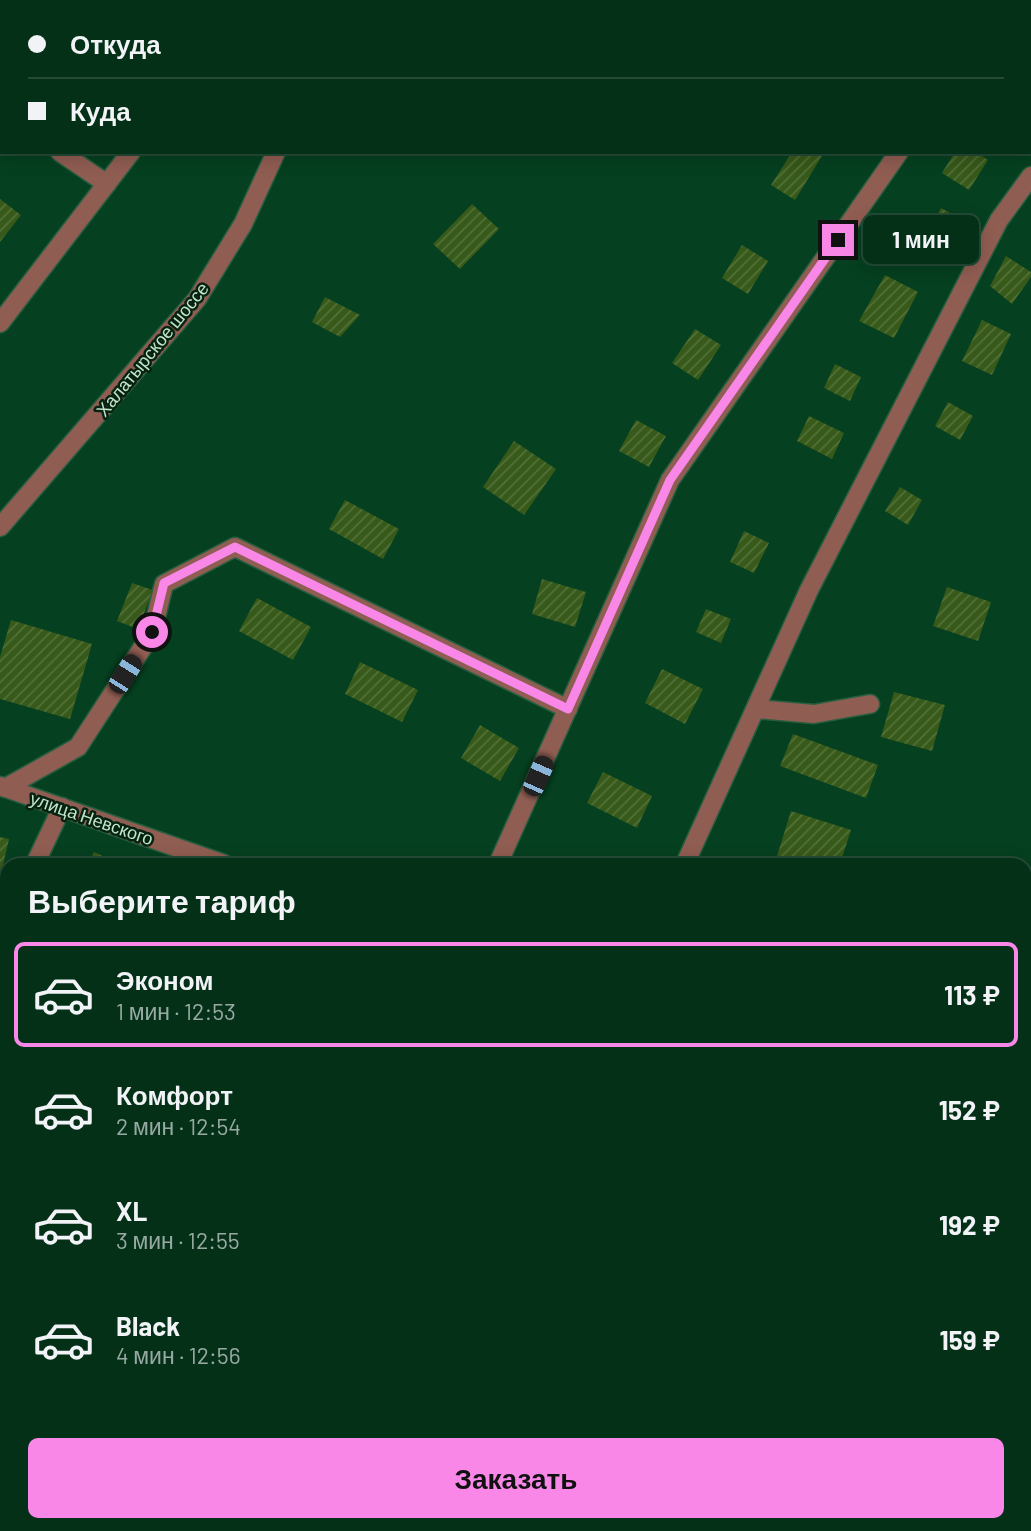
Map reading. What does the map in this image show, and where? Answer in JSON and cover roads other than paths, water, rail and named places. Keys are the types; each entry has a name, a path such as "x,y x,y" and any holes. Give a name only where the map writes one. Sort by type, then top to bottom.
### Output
{"street":[{"path":"63,154 107,184"},
{"path":"0,323 130,154"},
{"name":"Халатырское шоссе","path":"0,527 197,299 243,224 275,154"},
{"path":"501,858 670,480 898,154"},
{"path":"688,858 810,590 992,232 1031,176"},
{"path":"3,787 78,747 152,632 164,583 235,547 568,709"},
{"path":"755,709 814,714 870,704"},
{"name":"улица Невского","path":"3,787 196,858"},
{"path":"38,858 62,807"}]}
